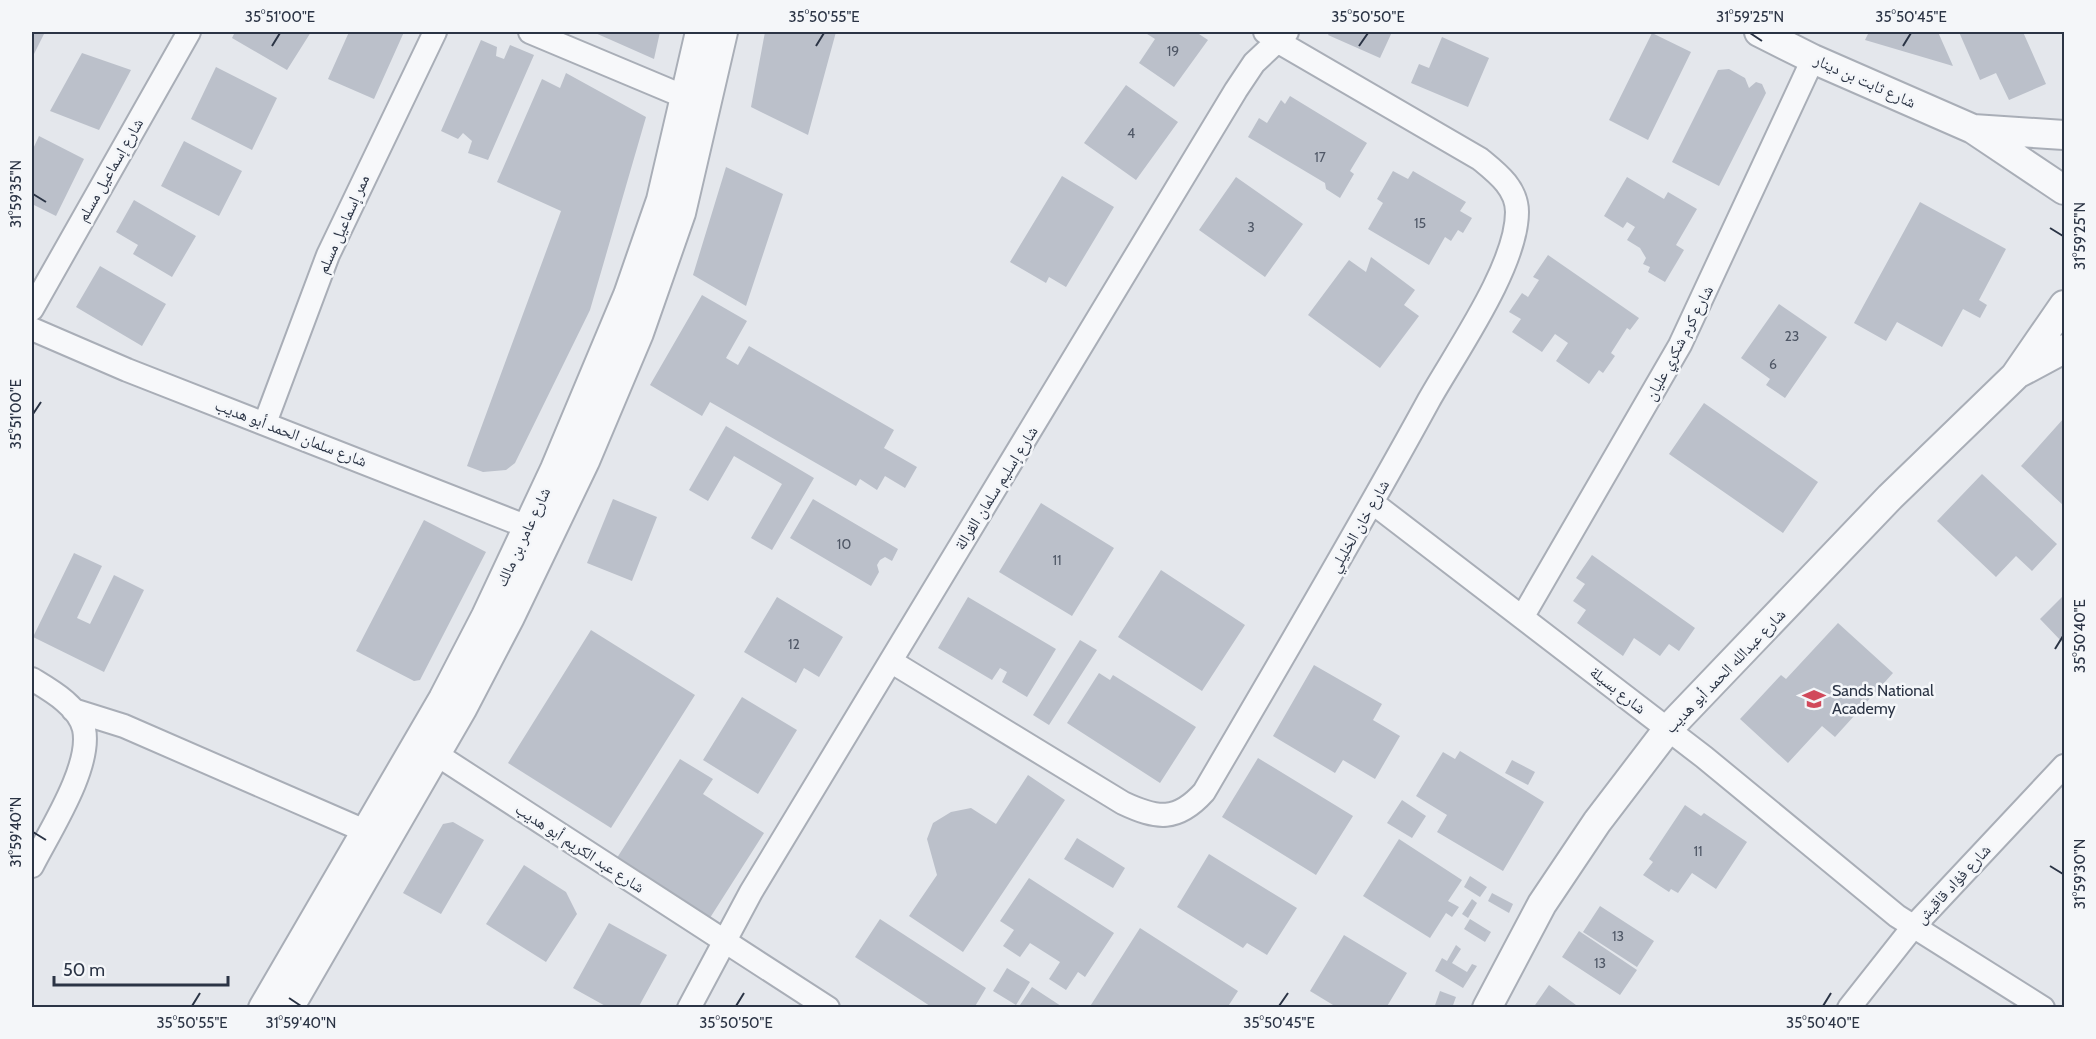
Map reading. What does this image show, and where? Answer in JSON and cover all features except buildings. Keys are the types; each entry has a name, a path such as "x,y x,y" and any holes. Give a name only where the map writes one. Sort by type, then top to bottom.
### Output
{"street":[{"name":"شارع إسماعيل مسلم","path":"32,309 189,32"},
{"name":"ممر إسماعيل مسلم","path":"265,423 328,255 435,32"},
{"path":"530,32 685,97"},
{"name":"شارع عامر بن مالك","path":"289,1008 436,754 539,531 555,469 628,295 662,200 700,32"},
{"name":"شارع عامر بن مالك","path":"263,1008 539,531 585,461 662,271 681,213 723,32"},
{"name":"شارع ثابت بن دينار","path":"1758,32 1813,59 1973,129 2064,190"},
{"name":"شارع خان الخليلي","path":"892,662 1123,803 1144,813 1164,816 1180,812 1204,792 1373,503 1507,257 1517,212 1514,194 1500,176 1480,159 1277,35"},
{"name":"شارع إسليم سلمان القرالة","path":"724,941 1236,90 1277,35"},
{"name":"شارع كرم شكري عليان","path":"1523,616 1680,345 1813,59"},
{"name":"شارع ثابت بن دينار","path":"1973,129 2064,135"},
{"name":"شارع عبدالله الحمد أبو هديب","path":"1487,1008 1542,904 1598,822 1668,729 1890,497 2015,375 2064,305"},
{"name":"شارع سلمان الحمد أبو هديب","path":"32,329 127,370 539,531"},
{"name":"شارع عبدالله الحمد أبو هديب","path":"2015,375 2064,349"},
{"name":"شارع بسيلة","path":"1373,503 1668,729 1878,901 1913,927 2043,1008"},
{"path":"32,679 73,710 124,726 365,831"},
{"path":"32,866 75,779 85,751 84,728 73,710"},
{"name":"شارع عبد الكريم أبو هديب","path":"436,754 828,1008"},
{"name":"شارع فؤاد قاقيش","path":"1849,1008 1913,927 2064,766"},
{"path":"689,1008 724,941"}],"place":[{"name":"Sands National Academy","path":"1814,699"}]}
